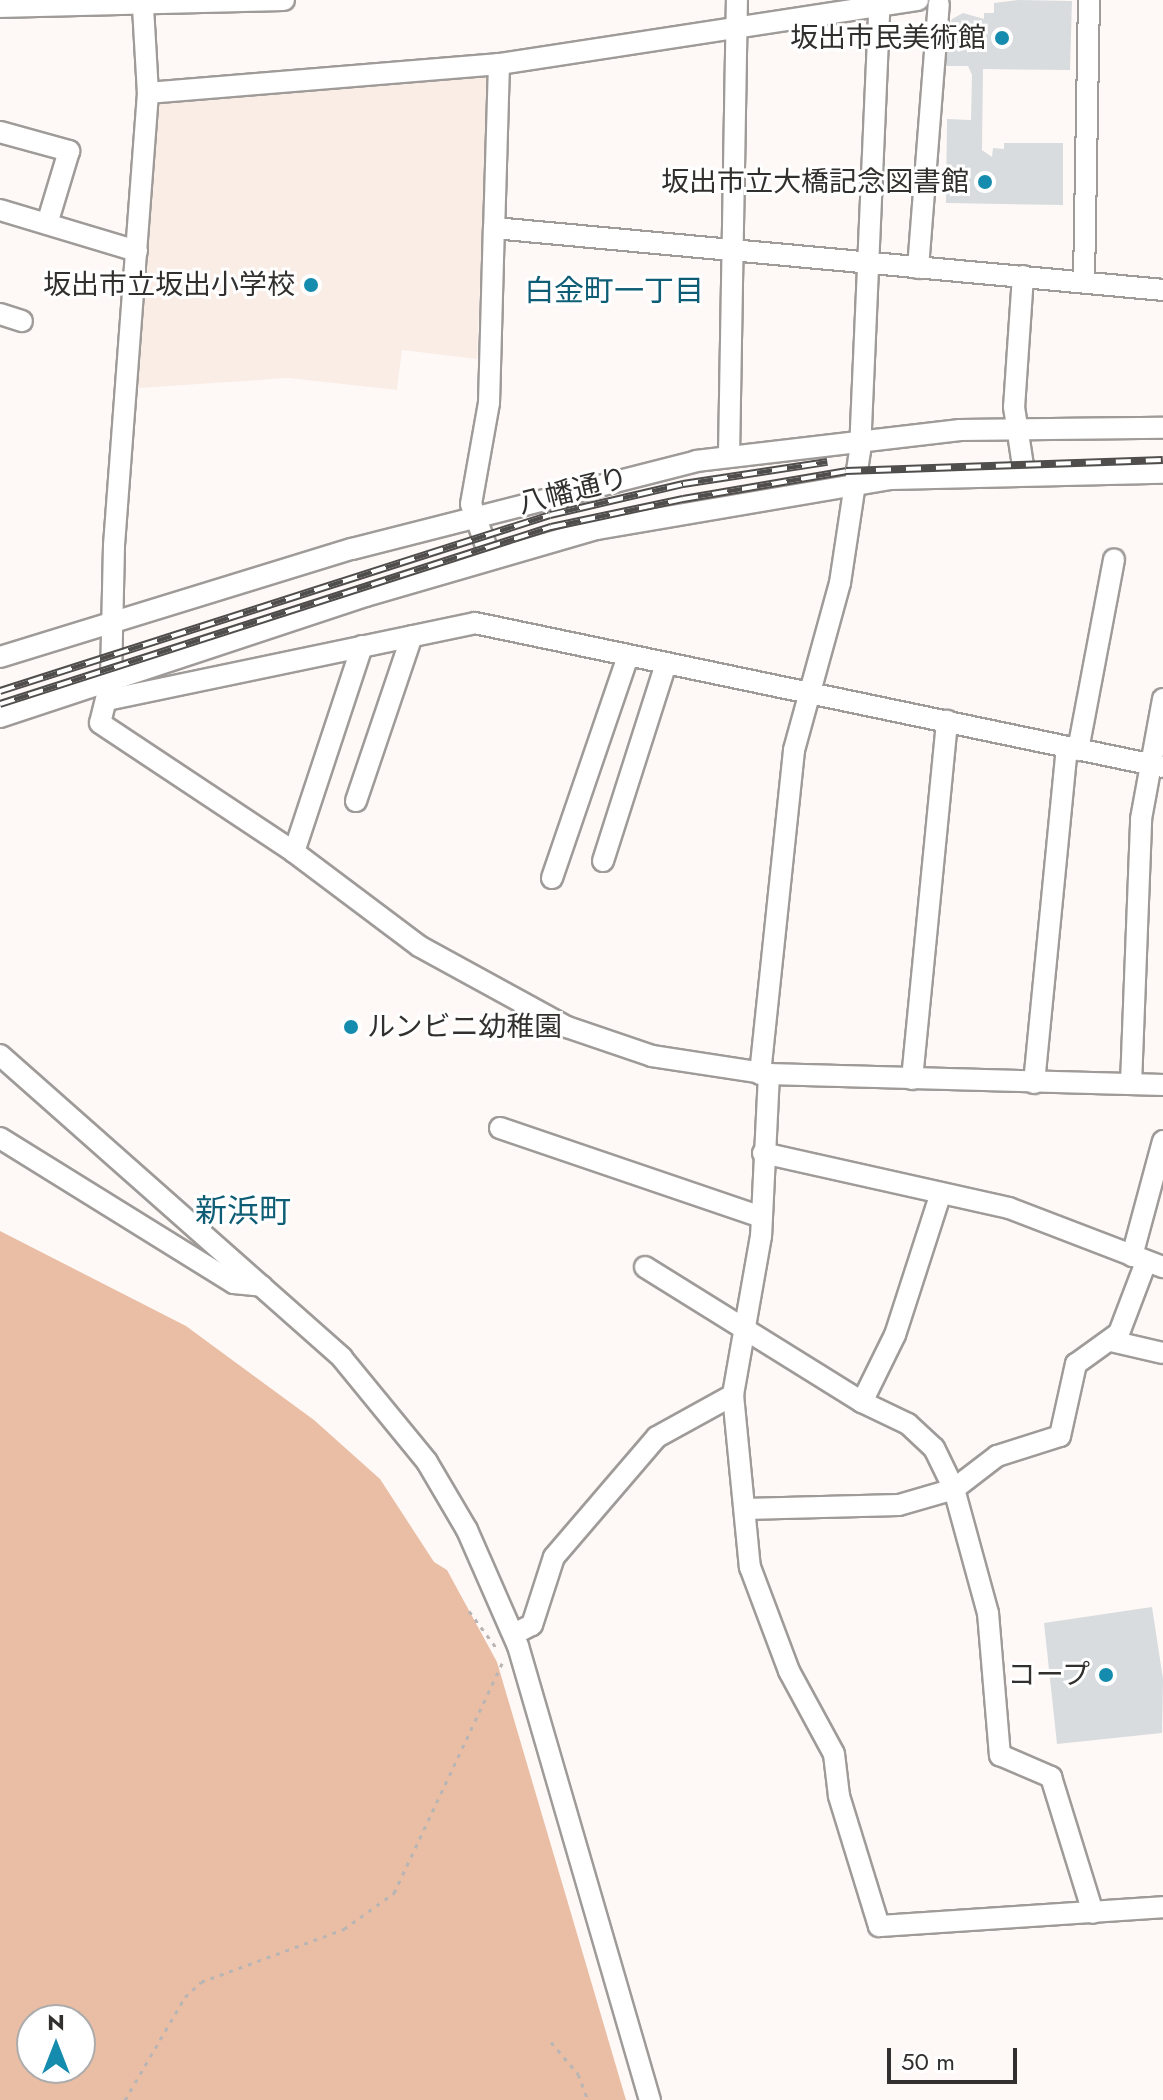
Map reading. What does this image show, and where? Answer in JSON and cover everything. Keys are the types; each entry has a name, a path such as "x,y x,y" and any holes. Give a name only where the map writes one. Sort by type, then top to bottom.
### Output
{"street":[{"path":"0,7 114,4 143,7 284,0"},
{"path":"729,455 737,0"},
{"path":"148,93 499,64 881,3 918,0"},
{"path":"918,268 934,2 961,0"},
{"path":"1084,282 1089,0"},
{"path":"881,3 865,264 857,483 840,583 793,760 764,1074 758,1216 761,1236 733,1395 750,1567 789,1671 834,1754 839,1796 879,1926 1163,1907"},
{"path":"143,7 148,93 109,689 100,723 294,852 419,946 567,1027 652,1056 764,1074 1163,1086"},
{"path":"490,557 471,504 489,403 499,64"},
{"path":"0,132 69,151 47,224"},
{"path":"0,210 137,251"},
{"path":"494,228 865,264 1163,288"},
{"path":"1023,276 1017,427 1024,472"},
{"path":"0,314 22,321"},
{"name":"八幡通り","path":"0,657 475,516 729,455 859,438 1017,427 1163,428"},
{"path":"0,717 109,689 490,557 685,511 857,483 1024,472 1163,473"},
{"path":"1034,1083 1073,749 1114,559"},
{"path":"109,689 362,646 475,623 810,696 1156,765"},
{"path":"356,801 412,636"},
{"path":"294,852 362,646"},
{"path":"552,878 628,656"},
{"path":"603,861 666,664"},
{"path":"1131,1084 1138,863 1156,765 1163,699"},
{"path":"912,1079 947,721"},
{"path":"0,1055 342,1358 427,1462 467,1530 514,1634 650,2100"},
{"path":"500,1128 758,1216"},
{"path":"0,1138 234,1283 262,1286"},
{"path":"745,1509 899,1505 954,1489 997,1456 1060,1436 1076,1364 1111,1341 1133,1304 1147,1262 1163,1141"},
{"path":"763,1153 1009,1208 1147,1262"},
{"path":"862,1402 895,1335 941,1193"},
{"path":"645,1267 744,1332 862,1402 923,1433 954,1489 988,1613 1000,1755 1051,1777 1093,1913"},
{"path":"1111,1341 1163,1353"},
{"path":"514,1634 532,1625 554,1557 657,1437 733,1395"}],"path":[{"path":"125,2100 185,1997 201,1982 307,1945 394,1893 509,1649 498,1650 469,1611"},
{"path":"551,2042 578,2074 588,2100"}],"shaded area":[{"path":"480,72 488,80 477,359 402,350 397,390 288,378 139,388 131,379 153,106 162,96"},
{"path":"0,1231 186,1326 314,1420 380,1479 434,1562 447,1570 497,1662 626,2100 0,2100"}],"building":[{"path":"1072,1 1070,70 983,69 982,150 992,157 993,148 1004,149 1004,143 1063,143 1063,205 946,203 947,119 971,120 972,75 968,66 942,66 942,40 952,19 963,13 984,19 984,13 994,13 994,3"},
{"name":"コープ","path":"1152,1607 1163,1679 1162,1733 1057,1744 1044,1623"}],"railway":[{"path":"0,704 551,527 683,499 846,471 1163,460"},
{"path":"0,691 550,515 683,484 827,462"}],"place":[{"name":"坂出市民美術館","path":"1002,38"},
{"name":"坂出市立大橋記念図書館","path":"985,182"},
{"name":"坂出市立坂出小学校","path":"311,285"},
{"name":"ルンビニ幼稚園","path":"351,1027"},
{"name":"コープ","path":"1106,1675"}],"district":[{"name":"白金町一丁目","path":"614,291"},
{"name":"新浜町","path":"243,1211"}]}
